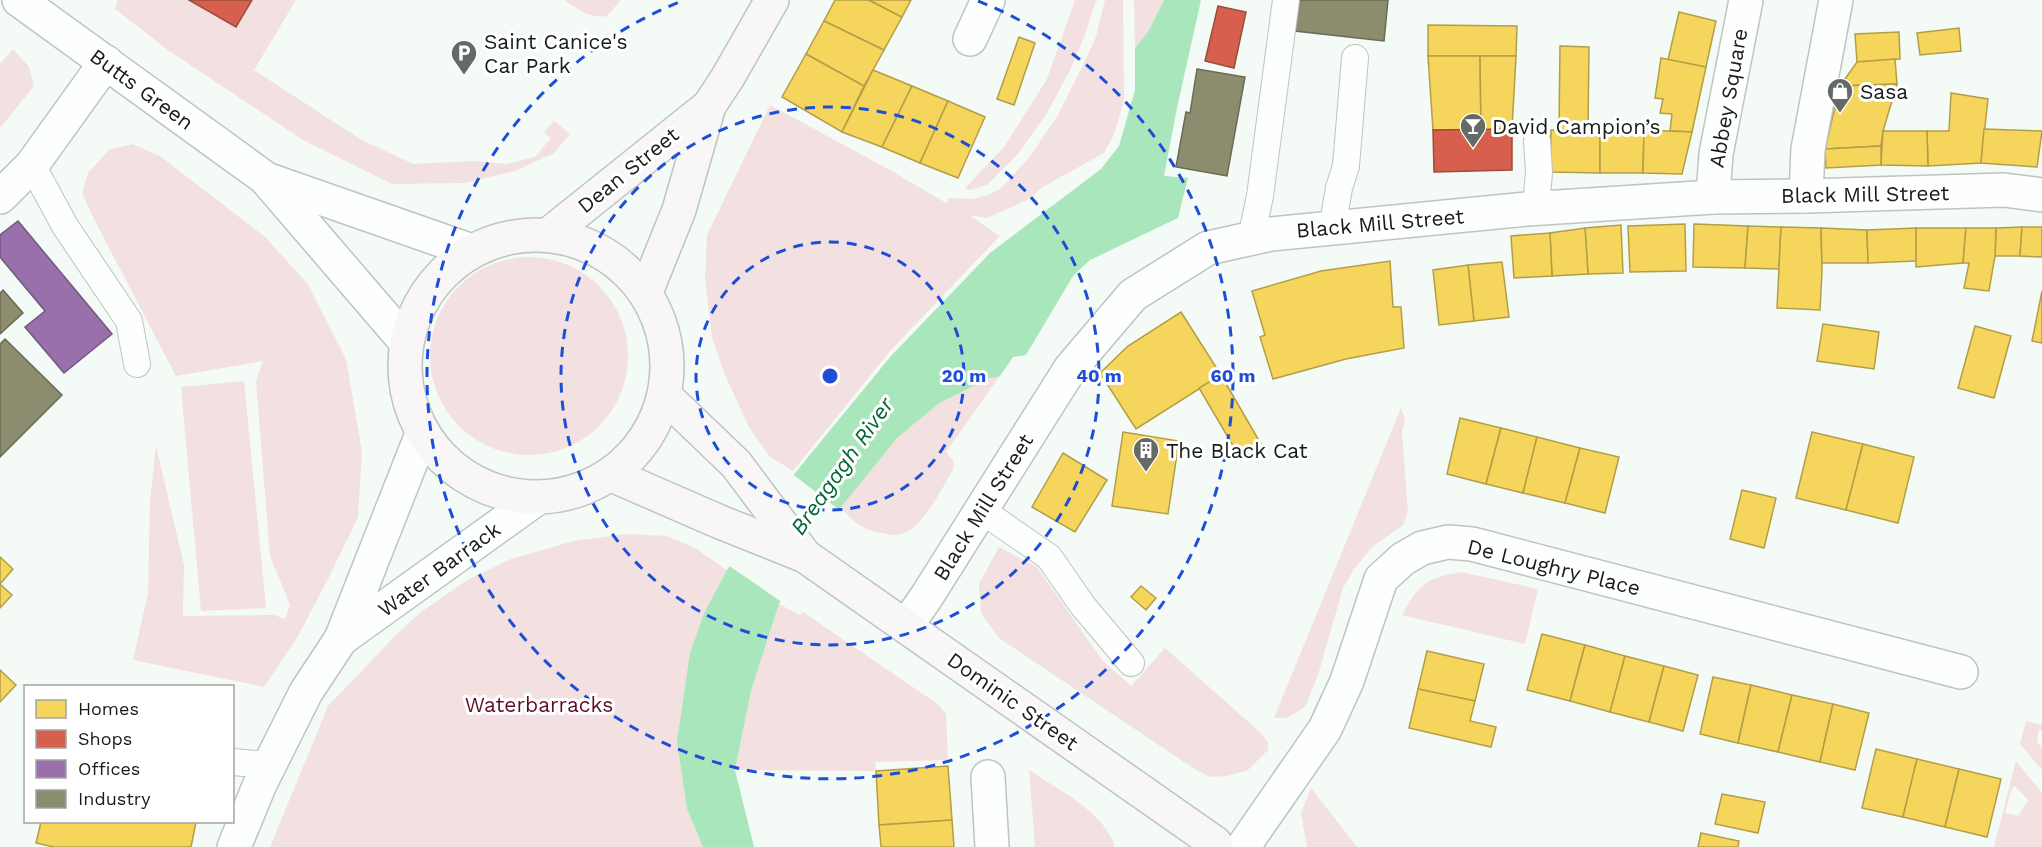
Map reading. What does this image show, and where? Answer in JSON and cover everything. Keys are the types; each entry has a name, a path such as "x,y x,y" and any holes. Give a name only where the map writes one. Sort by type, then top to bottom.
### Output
{"main road":[{"name":"Dean Street","path":"646,292 679,210 709,106 772,0"},
{"name":"Dean Street","path":"548,235 709,106"},
{"path":"548,235 586,243 620,263 646,292 662,325 668,360 665,396 654,426 636,453 612,475 576,493 536,499 491,491 451,468 422,434 409,404 404,373 406,342 419,305 441,274 472,251 509,237 548,235"},
{"name":"Dominic Street","path":"665,396 736,464 817,565"},
{"name":"Dominic Street","path":"612,475 817,565 1222,846"}],"street":[{"name":"Butts Green","path":"19,0 265,178 406,342"},
{"path":"970,39 988,0"},
{"name":"Abbey Square","path":"1713,197 1716,154 1746,0"},
{"path":"1806,196 1808,149 1836,0"},
{"path":"0,197 32,165 106,62"},
{"name":"Butts Green","path":"265,178 472,251"},
{"name":"Black Mill Street","path":"907,626 1070,369 1133,295 1208,248 1271,234 1536,209 1713,197 2004,190 2042,195"},
{"name":"Water Barrack","path":"234,847 269,765 306,692 342,639 422,434"},
{"name":"Water Barrack","path":"342,639 536,499"},
{"name":"De Loughry Place","path":"1222,846 1325,729 1347,681 1381,579 1403,559 1422,548 1448,542 1472,544 1961,672"},
{"path":"988,777 992,847"}],"lane":[{"path":"1251,238 1260,196 1286,0"},
{"path":"1332,228 1339,188 1346,166 1354,58"},
{"path":"1536,209 1539,172 1538,141"},
{"path":"32,165 65,226 129,321 137,364"},
{"path":"981,510 1049,557 1083,606 1131,663"},
{"path":"234,762 269,765"}],"green space":[{"path":"118,0 189,0 236,27 252,0 296,0 254,70 360,139 413,164 472,161 507,164 535,157 551,138 544,132 554,121 570,134 554,153 515,171 464,183 392,184 303,140 168,50 115,9"},
{"path":"564,0 621,0 607,16 601,17 584,12"},
{"path":"1075,0 1096,0 1085,35 1070,70 1047,113 1017,155 987,185 970,190 965,188 1004,147 1047,79"},
{"path":"1105,0 1123,0 1124,99 1115,132 1104,153 1041,188 1031,198 987,218 969,215 1000,236 890,351 793,471 769,456 749,427 725,375 712,338 705,279 707,235 770,105 946,203 949,198 973,199 988,195 1000,189 1028,159 1057,117 1096,37"},
{"path":"1134,0 1164,0 1148,32 1135,48"},
{"path":"13,49 29,67 34,86 0,128 0,64"},
{"path":"132,144 160,156 265,237 307,283 346,359 362,452 358,517 298,636 264,687 133,660 148,593 150,501 156,446 184,565 183,616 274,615 285,619 290,605 270,556 256,381 263,361 176,376 82,193 88,173 109,150"},
{"path":"529,257 558,261 576,269 599,286 616,309 624,327 628,356 624,385 616,403 599,426 576,443 558,451 529,455 500,451 482,443 459,426 442,403 434,385 430,356 434,327 442,309 459,286 482,269 500,261"},
{"path":"1026,355 1013,357 946,452 954,462 953,470 930,509 914,527 897,535 876,532 859,525 845,512 841,507 931,360"},
{"path":"244,381 266,608 201,611 181,387"},
{"path":"1401,408 1405,419 1402,432 1408,512 1403,525 1372,547 1354,569 1343,588 1318,675 1305,707 1287,718 1274,718"},
{"name":"Waterbarracks","path":"626,534 667,536 695,548 727,570 705,611 687,809 703,847 270,847 328,706 421,612 469,579 511,559 574,541"},
{"path":"999,547 1037,567 1102,660 1131,686 1165,648 1262,734 1268,743 1268,750 1248,770 1227,776 1210,777 1193,768 999,638 981,613 979,584"},
{"path":"1461,572 1538,589 1525,644 1402,615 1413,596 1425,584 1439,577"},
{"path":"779,604 800,615 803,612 939,705 946,714 948,760 875,762 876,771 735,770 751,691"},
{"path":"2026,721 2042,725 2037,741 2042,749 2042,770 2020,744"},
{"path":"2016,761 2042,793 2042,847 1994,847","holes":["2015,786 2028,800 2018,816 2005,813 2012,788"]},
{"path":"1029,770 1091,813 1102,823 1115,847 1035,847"},
{"path":"1311,788 1357,847 1307,847 1301,813"}],"water":[{"name":"Breagagh River","path":"1164,0 1201,0 1164,176 1188,178 1178,218 1090,260 1073,276 1026,355 1013,357 1000,376 988,379 939,403 897,438 841,507 779,604 751,691 735,770 754,847 703,847 687,809 677,741 690,653 705,611 727,570 795,473 891,356 990,253 1101,169 1119,146 1135,90 1135,48 1148,32"}],"pier":[{"path":"791,473 842,512 783,603 728,565"}],"building: Homes":[{"path":"835,0 869,0 902,17 884,50 824,21"},
{"path":"869,0 911,0 902,17"},
{"path":"1679,12 1716,21 1706,67 1668,60"},
{"path":"824,21 884,50 864,86 806,54"},
{"path":"1428,25 1517,26 1516,56 1428,56"},
{"path":"1959,28 1961,51 1920,55 1917,33"},
{"path":"1899,32 1900,59 1857,62 1855,34"},
{"path":"1019,37 1035,43 1014,105 997,99"},
{"path":"1560,46 1589,47 1588,130 1559,130"},
{"path":"806,54 864,86 842,132 782,97"},
{"path":"1428,56 1480,56 1481,130 1433,130"},
{"path":"1480,56 1516,56 1512,129 1481,130"},
{"path":"1661,58 1706,67 1692,132 1670,131 1672,114 1660,113 1663,99 1655,98"},
{"path":"1895,59 1897,84 1840,86 1857,62"},
{"path":"873,70 912,86 882,147 842,132"},
{"path":"1897,84 1883,131 1881,146 1825,149 1840,86"},
{"path":"912,86 948,101 920,163 882,147"},
{"path":"1951,93 1988,99 1981,163 1928,166 1927,131 1949,131"},
{"path":"948,101 985,117 958,178 920,163"},
{"path":"1984,129 2042,131 2037,167 1981,163"},
{"path":"1551,130 1600,131 1600,173 1550,172"},
{"path":"1644,130 1643,173 1600,173 1600,131"},
{"path":"1644,130 1692,132 1682,174 1643,173"},
{"path":"1883,131 1927,131 1928,166 1881,165"},
{"path":"1881,146 1881,165 1826,168 1825,149"},
{"path":"1685,224 1686,271 1630,272 1628,226"},
{"path":"1694,224 1748,226 1745,268 1693,267"},
{"path":"1621,225 1623,273 1588,274 1585,228"},
{"path":"1748,226 1781,227 1779,269 1745,268"},
{"path":"1781,227 1821,228 1820,310 1777,308"},
{"path":"2022,227 2020,256 1995,256 1996,228"},
{"path":"2022,227 2042,227 2042,257 2020,256"},
{"path":"1585,228 1588,274 1552,276 1550,233"},
{"path":"1821,228 1867,230 1868,263 1822,263"},
{"path":"1916,228 1916,261 1868,263 1867,230"},
{"path":"1916,228 1966,228 1963,263 1916,267"},
{"path":"1966,228 1996,228 1995,256 1989,291 1964,288 1969,263 1963,263"},
{"path":"1550,233 1552,276 1514,278 1511,236"},
{"path":"1390,261 1393,307 1401,307 1404,348 1346,359 1273,379 1260,337 1265,335 1252,291 1321,271"},
{"path":"1502,262 1509,317 1474,321 1468,265"},
{"path":"1468,265 1474,321 1439,325 1433,270"},
{"path":"2042,291 2042,343 2032,341"},
{"path":"1181,312 1221,375 1136,429 1100,373 1128,346"},
{"path":"1823,324 1879,332 1874,369 1817,361"},
{"path":"1975,326 2011,336 1994,398 1958,388"},
{"path":"1221,375 1261,444 1239,456 1199,388"},
{"path":"1460,418 1501,428 1486,484 1447,474"},
{"path":"1501,428 1537,437 1523,493 1486,484"},
{"name":"The Black Cat","path":"1123,432 1179,441 1168,514 1112,506"},
{"path":"1812,432 1863,444 1846,510 1796,498"},
{"path":"1537,437 1580,448 1565,503 1523,493"},
{"path":"1863,444 1914,457 1898,523 1846,510"},
{"path":"1580,448 1619,457 1605,513 1565,503"},
{"path":"1063,453 1107,480 1075,532 1032,507"},
{"path":"1742,490 1776,498 1764,548 1730,539"},
{"path":"0,557 13,569 0,584"},
{"path":"0,584 12,595 0,608"},
{"path":"1141,586 1156,598 1146,610 1131,597"},
{"path":"1542,634 1585,645 1570,701 1527,690"},
{"path":"1585,645 1625,656 1610,712 1570,701"},
{"path":"1427,651 1484,664 1475,701 1418,689"},
{"path":"1625,656 1664,666 1649,722 1610,712"},
{"path":"1664,666 1698,675 1683,731 1649,722"},
{"path":"0,670 16,685 0,702"},
{"path":"1713,677 1751,685 1738,743 1700,734"},
{"path":"1751,685 1792,695 1778,752 1738,743"},
{"path":"1418,689 1475,701 1470,721 1496,727 1491,747 1409,728"},
{"path":"1792,695 1833,704 1820,762 1778,752"},
{"path":"1833,704 1869,713 1855,770 1820,762"},
{"path":"1876,749 1917,759 1903,817 1862,808"},
{"path":"1917,759 1959,769 1945,827 1903,817"},
{"path":"948,766 952,820 879,825 876,771"},
{"path":"1959,769 2001,779 1987,837 1945,827"},
{"path":"1722,794 1765,802 1758,833 1715,824"},
{"path":"952,820 954,847 881,847 879,825"},
{"path":"41,823 196,823 191,847 54,847 36,843"},
{"path":"1701,833 1739,841 1738,847 1698,847"}],"building: Shops":[{"path":"189,0 252,0 236,27"},
{"path":"1218,6 1246,12 1234,68 1205,61"},
{"name":"David Campion’s","path":"1512,129 1512,170 1434,172 1433,130"}],"building: Offices":[{"path":"18,221 112,334 64,373 25,327 45,311 0,257 0,235"}],"building: Industry":[{"path":"1299,0 1388,0 1384,41 1295,31"},
{"path":"1197,69 1245,77 1227,176 1176,167 1186,112 1190,113"},
{"path":"3,290 23,313 0,334 0,293"},
{"path":"5,339 62,395 0,457 0,344"}],"place":[{"name":"Saint Canice's Car Park","path":"464,76"},
{"name":"Sasa","path":"1840,114"},
{"name":"David Campion’s","path":"1473,149"},
{"name":"The Black Cat","path":"1146,473"}]}
